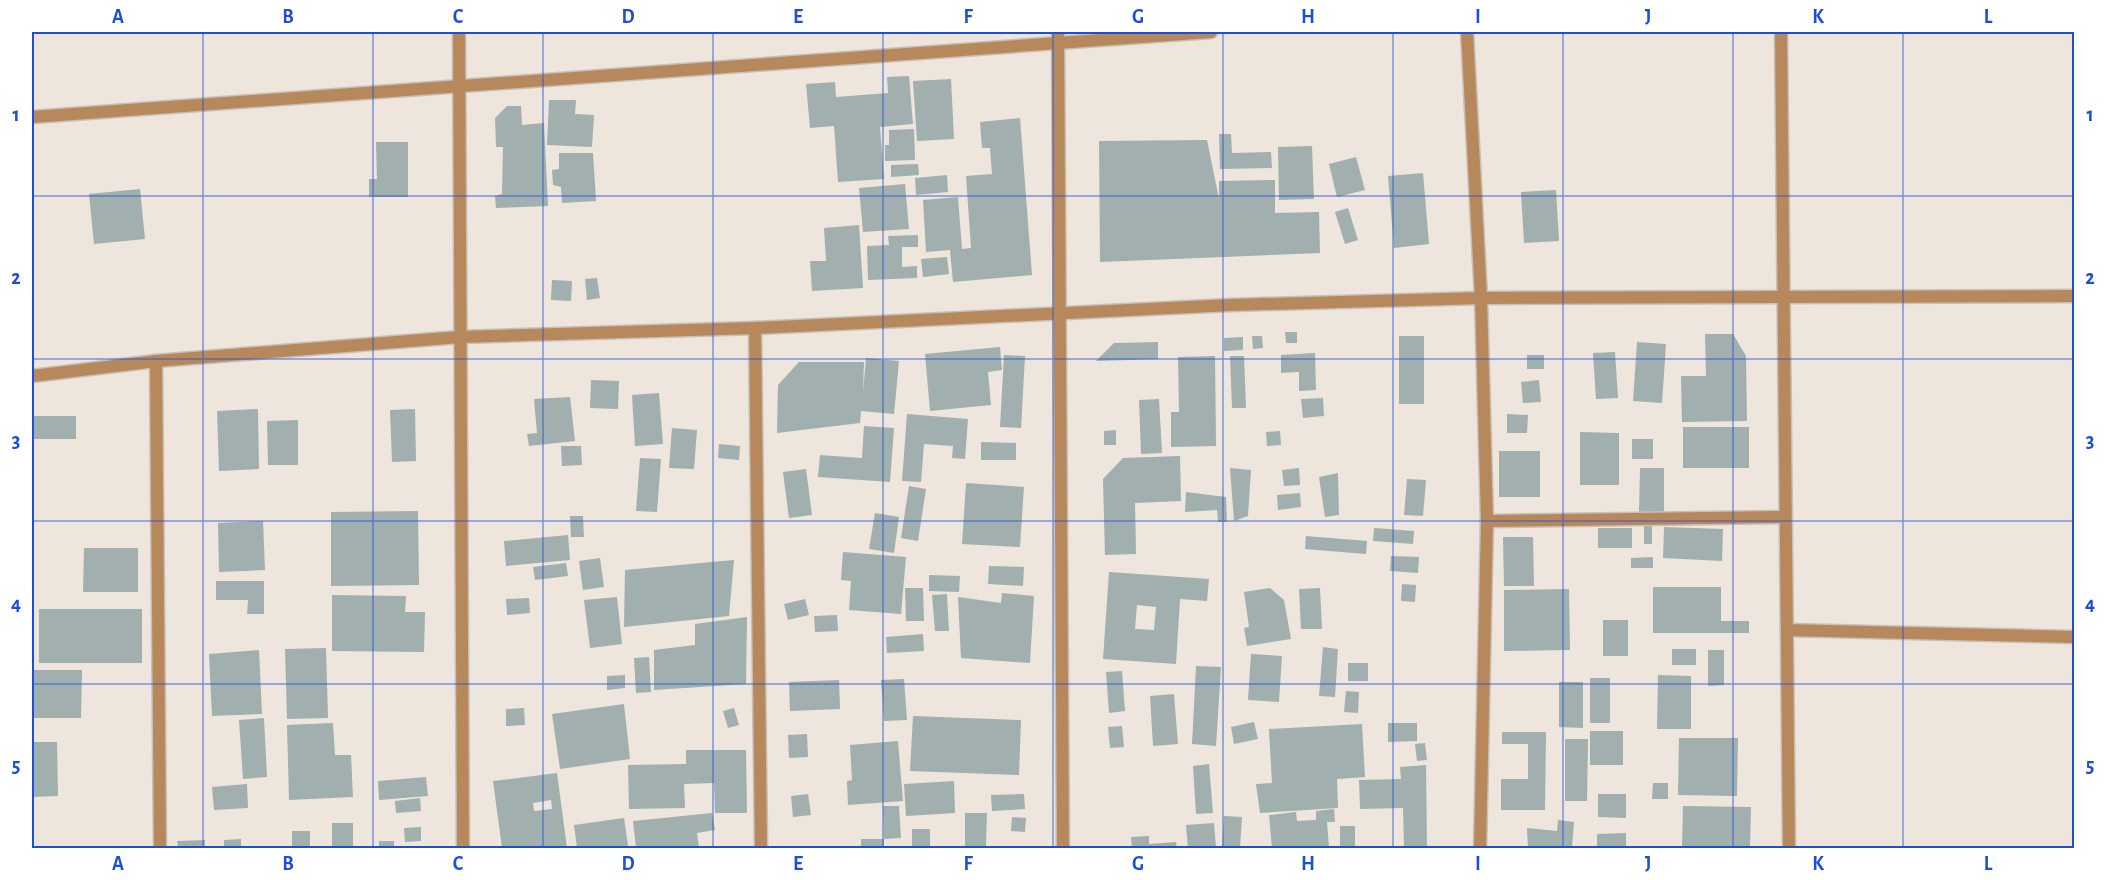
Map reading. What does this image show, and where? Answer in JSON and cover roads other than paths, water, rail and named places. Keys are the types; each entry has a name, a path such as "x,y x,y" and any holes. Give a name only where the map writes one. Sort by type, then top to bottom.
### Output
{"street":[{"path":"459,32 463,849"},
{"path":"32,117 459,86 1058,37 1211,32"},
{"path":"1467,32 1481,298 1487,521 1480,849"},
{"path":"1781,32 1789,849"},
{"path":"1058,37 1063,849"},
{"path":"32,375 156,361 460,337 755,328 1255,304 1481,298 2074,296"},
{"path":"755,328 761,849"},
{"path":"156,361 160,849"},
{"path":"1487,521 1785,517"},
{"path":"1786,630 2074,636"}]}
